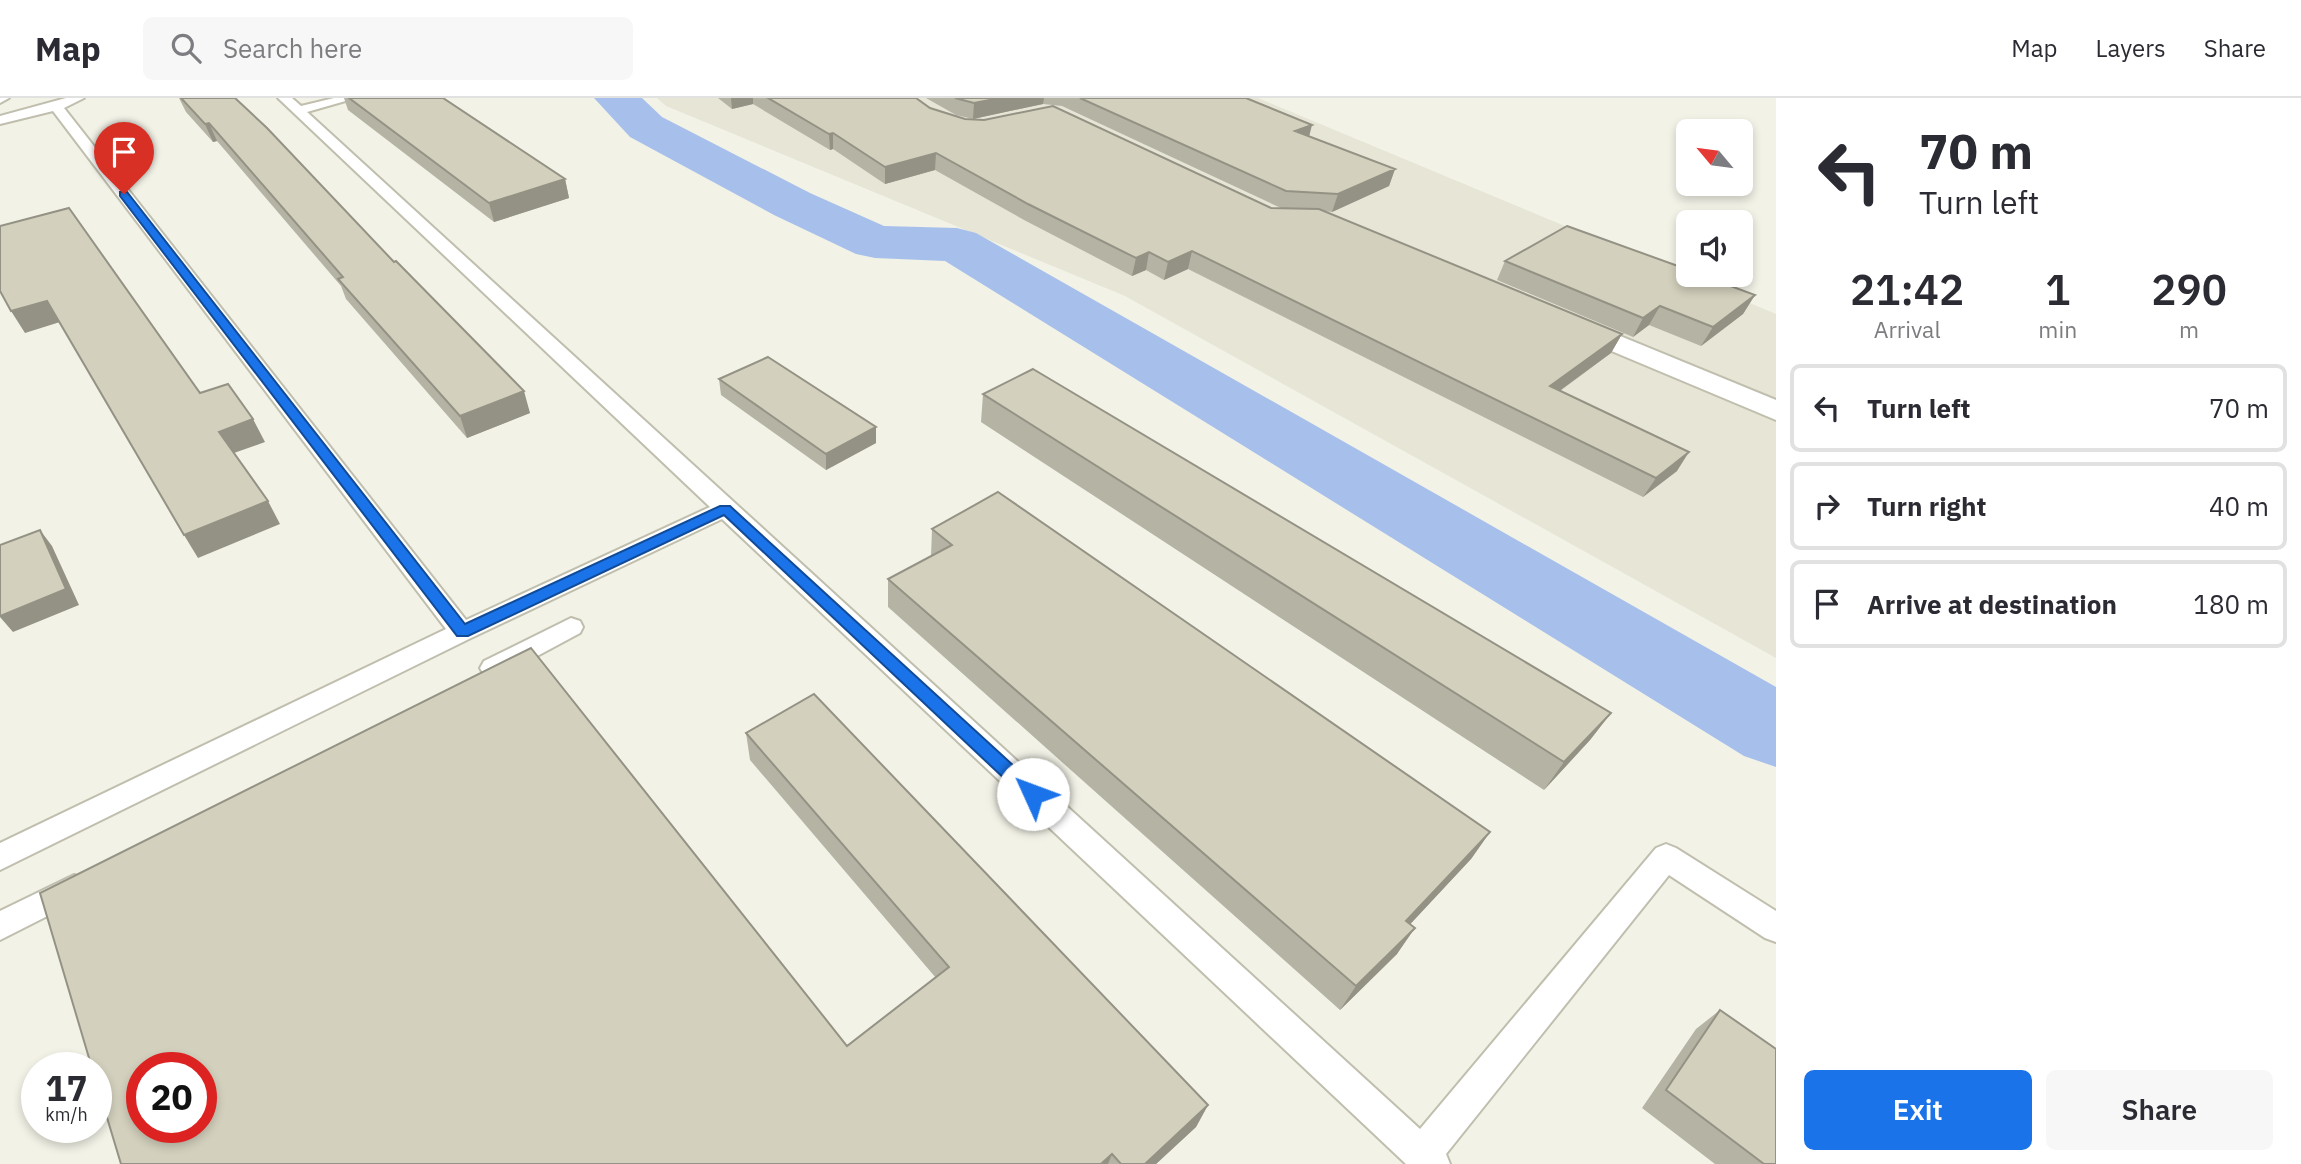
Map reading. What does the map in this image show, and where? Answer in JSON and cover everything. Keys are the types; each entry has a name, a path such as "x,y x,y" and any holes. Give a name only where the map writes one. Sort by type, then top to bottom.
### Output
{"street":[{"path":"1542,311 1776,411"}],"lane":[{"path":"0,120 78,98"},
{"path":"284,98 1427,1160 1666,857 1776,928"},
{"path":"297,111 350,98"},
{"path":"56,106 462,632"},
{"path":"0,857 462,632 725,509"},
{"path":"474,678 571,627"},
{"path":"0,926 97,875"}],"shaded area":[{"path":"657,98 1258,98 1676,272 1676,287 1711,287 1776,314 1776,658 1125,296 666,106"}],"building":[{"path":"181,98 235,98 524,391 460,416 338,279 343,277 209,123 205,124"},
{"path":"349,98 443,98 565,179 489,203"},
{"path":"768,98 916,98 930,108 965,119 984,120 1053,106 1271,208 1319,209 1622,334 1550,386 1689,452 1656,478 1192,251 1168,262 1149,252 1136,258 1028,204 936,153 885,167 833,133 829,134"},
{"path":"955,98 1000,98 974,103"},
{"path":"1080,98 1246,98 1312,125 1295,131 1395,169 1338,194 1286,191"},
{"path":"69,208 200,393 228,384 253,419 219,432 268,501 184,535 47,301 11,311 0,291 0,226"},
{"path":"1567,226 1676,265 1676,287 1733,287 1755,295 1713,327 1660,306 1643,318 1505,261"},
{"path":"768,357 876,427 826,454 719,379"},
{"path":"1033,369 1611,713 1564,762 983,394"},
{"path":"998,492 1490,832 1406,921 1415,928 1356,986 888,579 952,545 932,529"},
{"path":"40,530 66,589 0,616 0,545"},
{"path":"531,648 847,1046 949,967 746,733 814,694 1208,1105 1145,1164 1121,1164 1112,1154 1101,1164 121,1164 112,1134 112,1052 87,1052 40,893"},
{"path":"1720,1010 1776,1049 1776,1164 1764,1164 1666,1090"}],"waterway":[{"path":"616,98 646,127 792,204 875,242 957,245 1776,731"}],"route":[{"path":"124,194 462,632 725,509 1033,794"}]}
